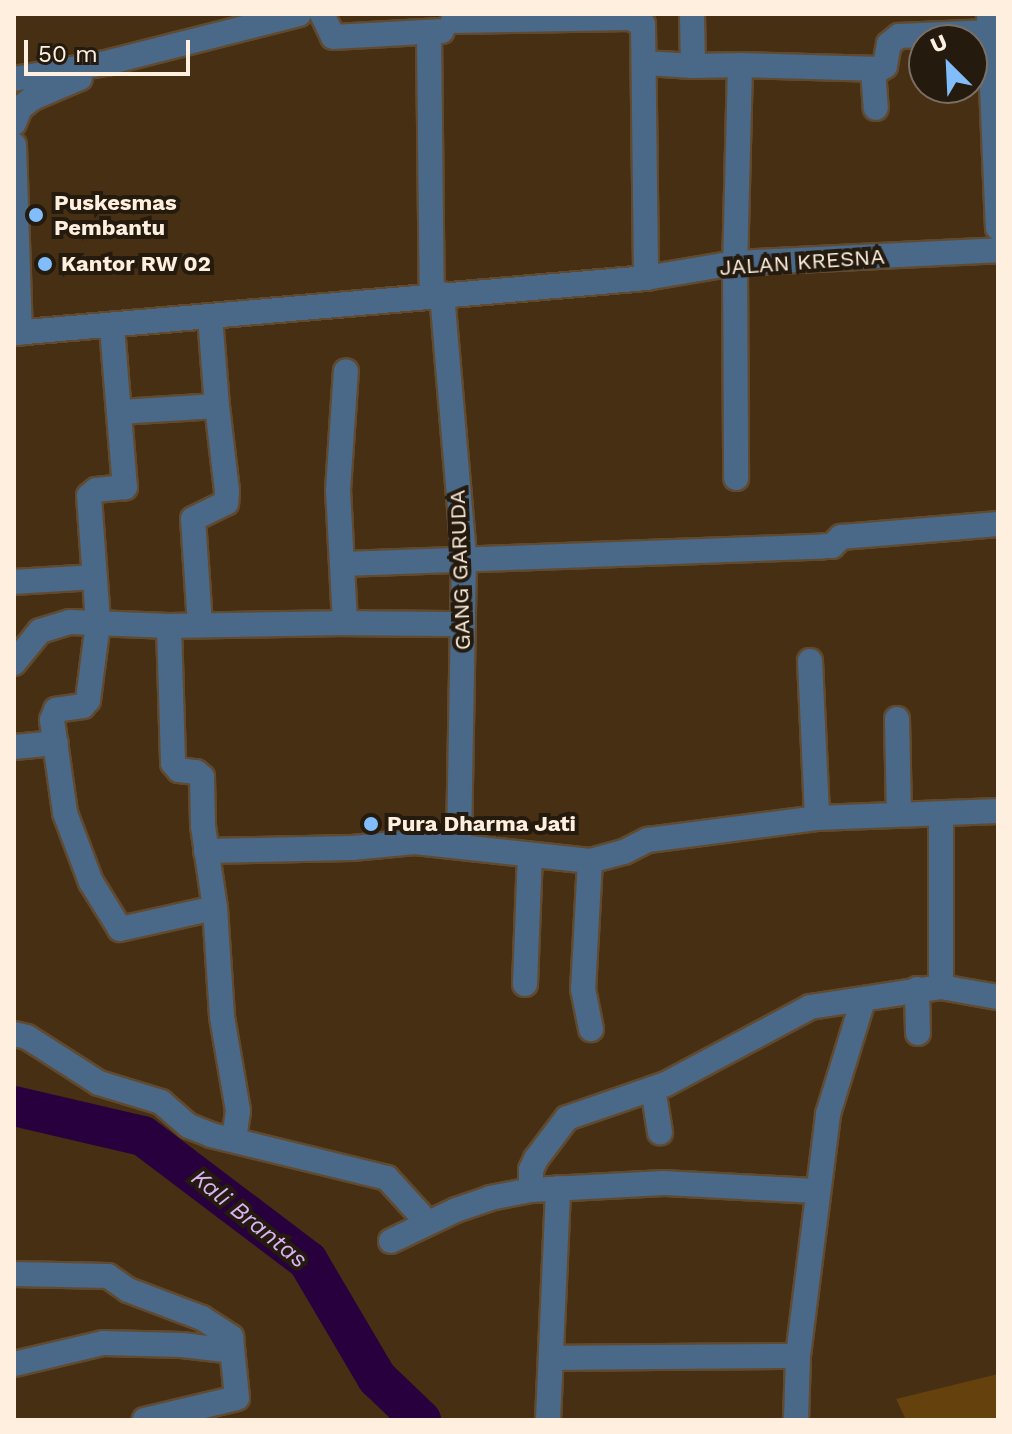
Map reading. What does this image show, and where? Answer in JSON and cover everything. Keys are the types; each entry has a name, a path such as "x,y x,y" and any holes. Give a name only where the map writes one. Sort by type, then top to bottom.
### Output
{"street":[{"path":"14,79 106,63 299,14"},
{"path":"322,14 333,37 452,30 453,18 630,18 643,24 646,278"},
{"path":"692,14 693,66"},
{"path":"645,63 873,69 885,66 889,44 899,36 990,23 998,228"},
{"name":"GANG GARUDA","path":"429,32 437,295 464,557 459,846"},
{"path":"14,123 20,108 33,98 106,63"},
{"path":"736,478 735,263 740,65"},
{"path":"873,69 876,108"},
{"path":"14,145 17,333"},
{"name":"JALAN KRESNA","path":"17,333 646,278 735,263 998,250"},
{"path":"200,624 193,519 226,503 227,491 210,318"},
{"path":"112,327 125,489 96,490 89,496 98,623 87,703 56,710 52,720 65,813 74,843 115,926 125,929 215,908"},
{"path":"345,623 338,490 346,371"},
{"path":"120,412 217,406"},
{"path":"344,564 464,557 830,546 840,537 998,524"},
{"path":"14,582 95,577"},
{"path":"14,663 40,631 52,624 463,624"},
{"path":"169,626 172,757 179,770 196,772 202,777 222,1017 238,1111 234,1140"},
{"path":"810,661 817,818"},
{"path":"897,719 899,814"},
{"path":"14,747 56,743"},
{"path":"206,851 352,848 415,842 590,861 624,852 648,840 817,818 998,811"},
{"path":"941,814 941,987"},
{"path":"525,984 530,855"},
{"path":"590,861 583,989 591,1029"},
{"path":"531,1190 531,1170 567,1118 653,1089 810,1007 941,987 998,997"},
{"path":"917,989 918,1033"},
{"path":"796,1420 798,1356 828,1114 863,1000"},
{"path":"14,1034 47,1048 99,1083 161,1102 189,1126 387,1178 427,1222"},
{"path":"653,1089 660,1132"},
{"path":"391,1241 427,1222 490,1198 531,1190 664,1183 818,1191"},
{"path":"548,1420 558,1188"},
{"path":"14,1274 108,1276 128,1290 202,1318 231,1337 237,1398 145,1420"},
{"path":"14,1364 103,1343 182,1345 232,1351"},
{"path":"551,1358 798,1356"}],"shaded area":[{"path":"998,1374 998,1420 906,1420 896,1399"}],"waterway":[{"name":"Kali Brantas","path":"14,1106 143,1136 308,1261 377,1378 421,1420"}],"place":[{"name":"Puskesmas Pembantu","path":"36,215"},
{"name":"Kantor RW 02","path":"45,264"},
{"name":"Pura Dharma Jati","path":"371,824"}]}
